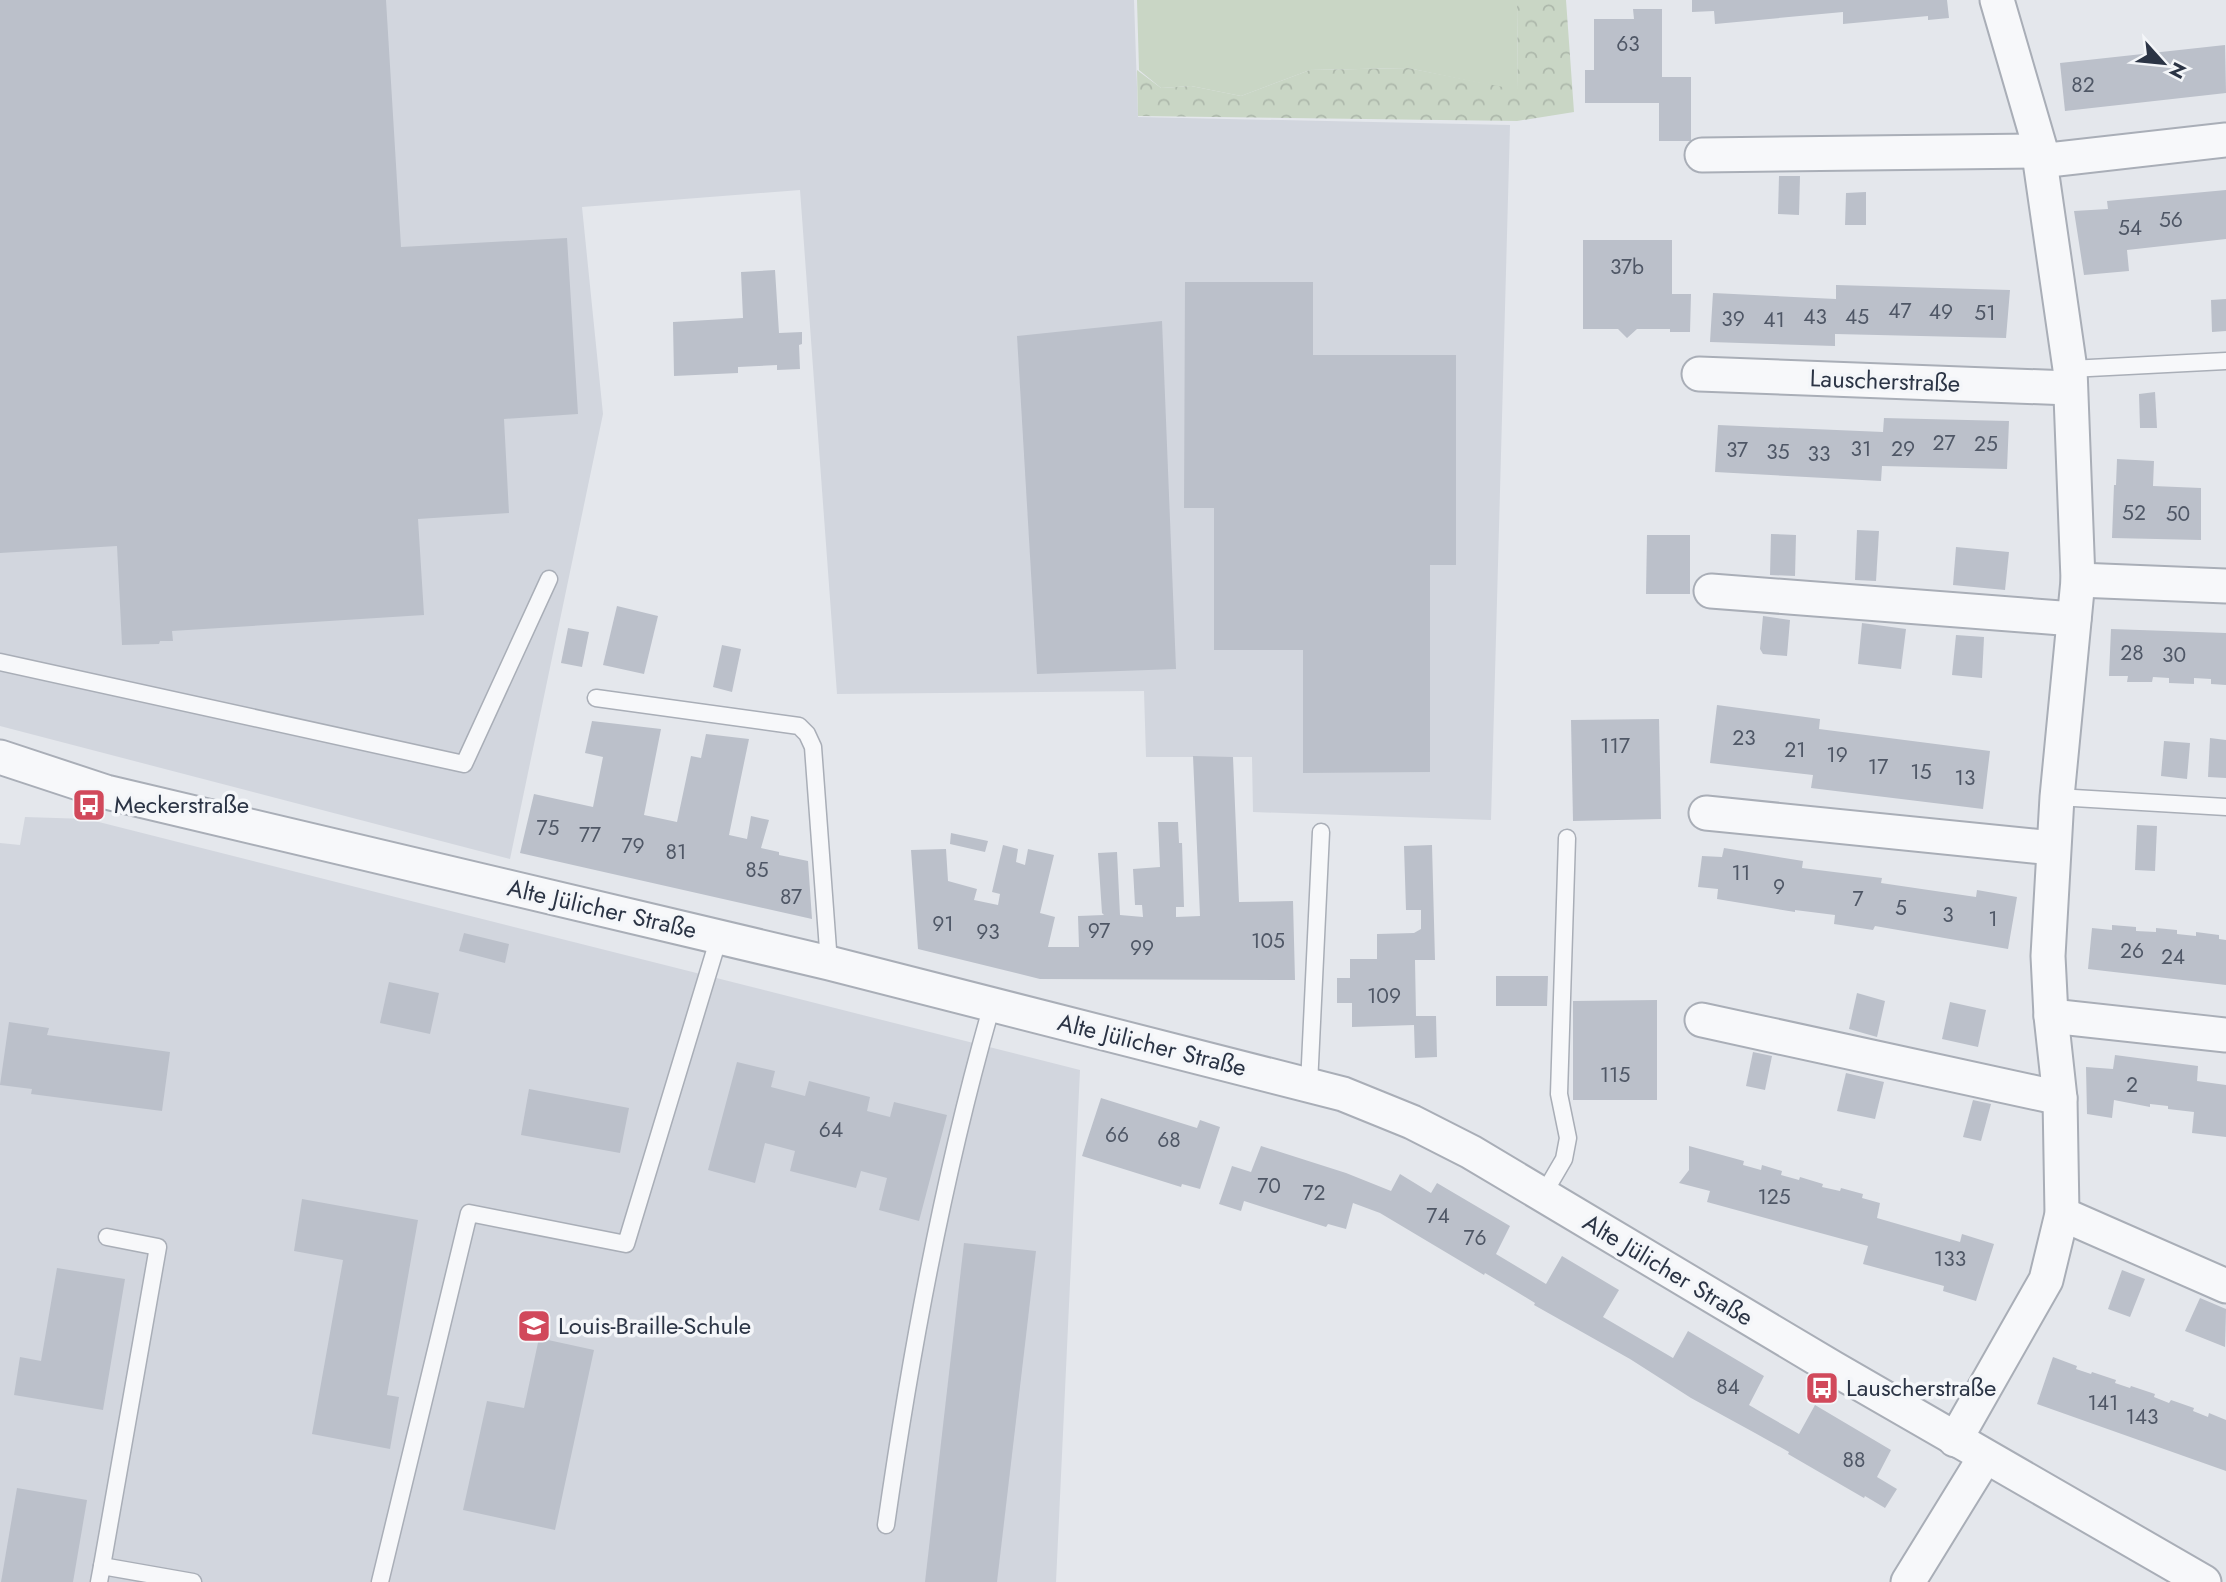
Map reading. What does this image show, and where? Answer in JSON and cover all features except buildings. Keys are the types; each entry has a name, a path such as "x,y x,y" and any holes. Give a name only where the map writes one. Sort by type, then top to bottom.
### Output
{"street":[{"path":"1955,1440 2046,1280 2062,1214 2060,1098 2048,956 2057,797 2078,580 2070,378 2040,156 1997,0"},
{"path":"1702,155 2040,156 2226,140"},
{"name":"Lauscherstraße","path":"1699,374 2070,378"},
{"path":"2078,580 2226,586"},
{"path":"1711,591 2074,619"},
{"name":"Alte Jülicher Straße","path":"0,757 106,792 829,963 1343,1094 1412,1122 1471,1152 1955,1440 2204,1582"},
{"path":"1706,813 2053,848"},
{"path":"2051,1016 2226,1035"},
{"path":"1702,1020 2060,1098"},
{"path":"2062,1214 2226,1286"},
{"path":"1908,1582 1985,1457"}],"lane":[{"name":"Lauscherstraße","path":"2070,378 2226,361"},
{"path":"0,662 464,764 550,579"},
{"path":"596,698 799,726 807,734 813,747 829,963"},
{"path":"2057,797 2226,807"},
{"path":"1309,1085 1321,832"},
{"path":"1543,1195 1564,1158 1568,1138 1559,1094 1567,838"},
{"path":"380,1582 469,1213 626,1244 719,937"},
{"path":"887,1525 907,1382 928,1278 977,1058 992,1005"},
{"path":"107,1237 158,1247 101,1574 193,1582"}],"shaded area":[{"path":"0,0 1134,0 1138,117 1510,125 1491,820 1253,812 1252,757 1146,757 1144,691 837,694 800,190 582,207 603,414 510,859 0,726"},
{"name":"Louis-Braille-Schule","path":"25,817 87,819 1080,1070 1056,1582 0,1582 0,843 20,845"}],"green space":[{"path":"1137,0 1517,0 1518,91 1408,68 1310,70 1241,96 1191,86 1161,88 1139,70"},
{"path":"1517,0 1566,0 1574,112 1517,121 1138,116 1137,70 1161,88 1191,86 1241,96 1310,70 1408,68 1518,90"}],"place":[{"name":"Meckerstraße","path":"89,805"},
{"name":"Louis-Braille-Schule","path":"534,1326"},
{"name":"Lauscherstraße","path":"1822,1388"}]}
